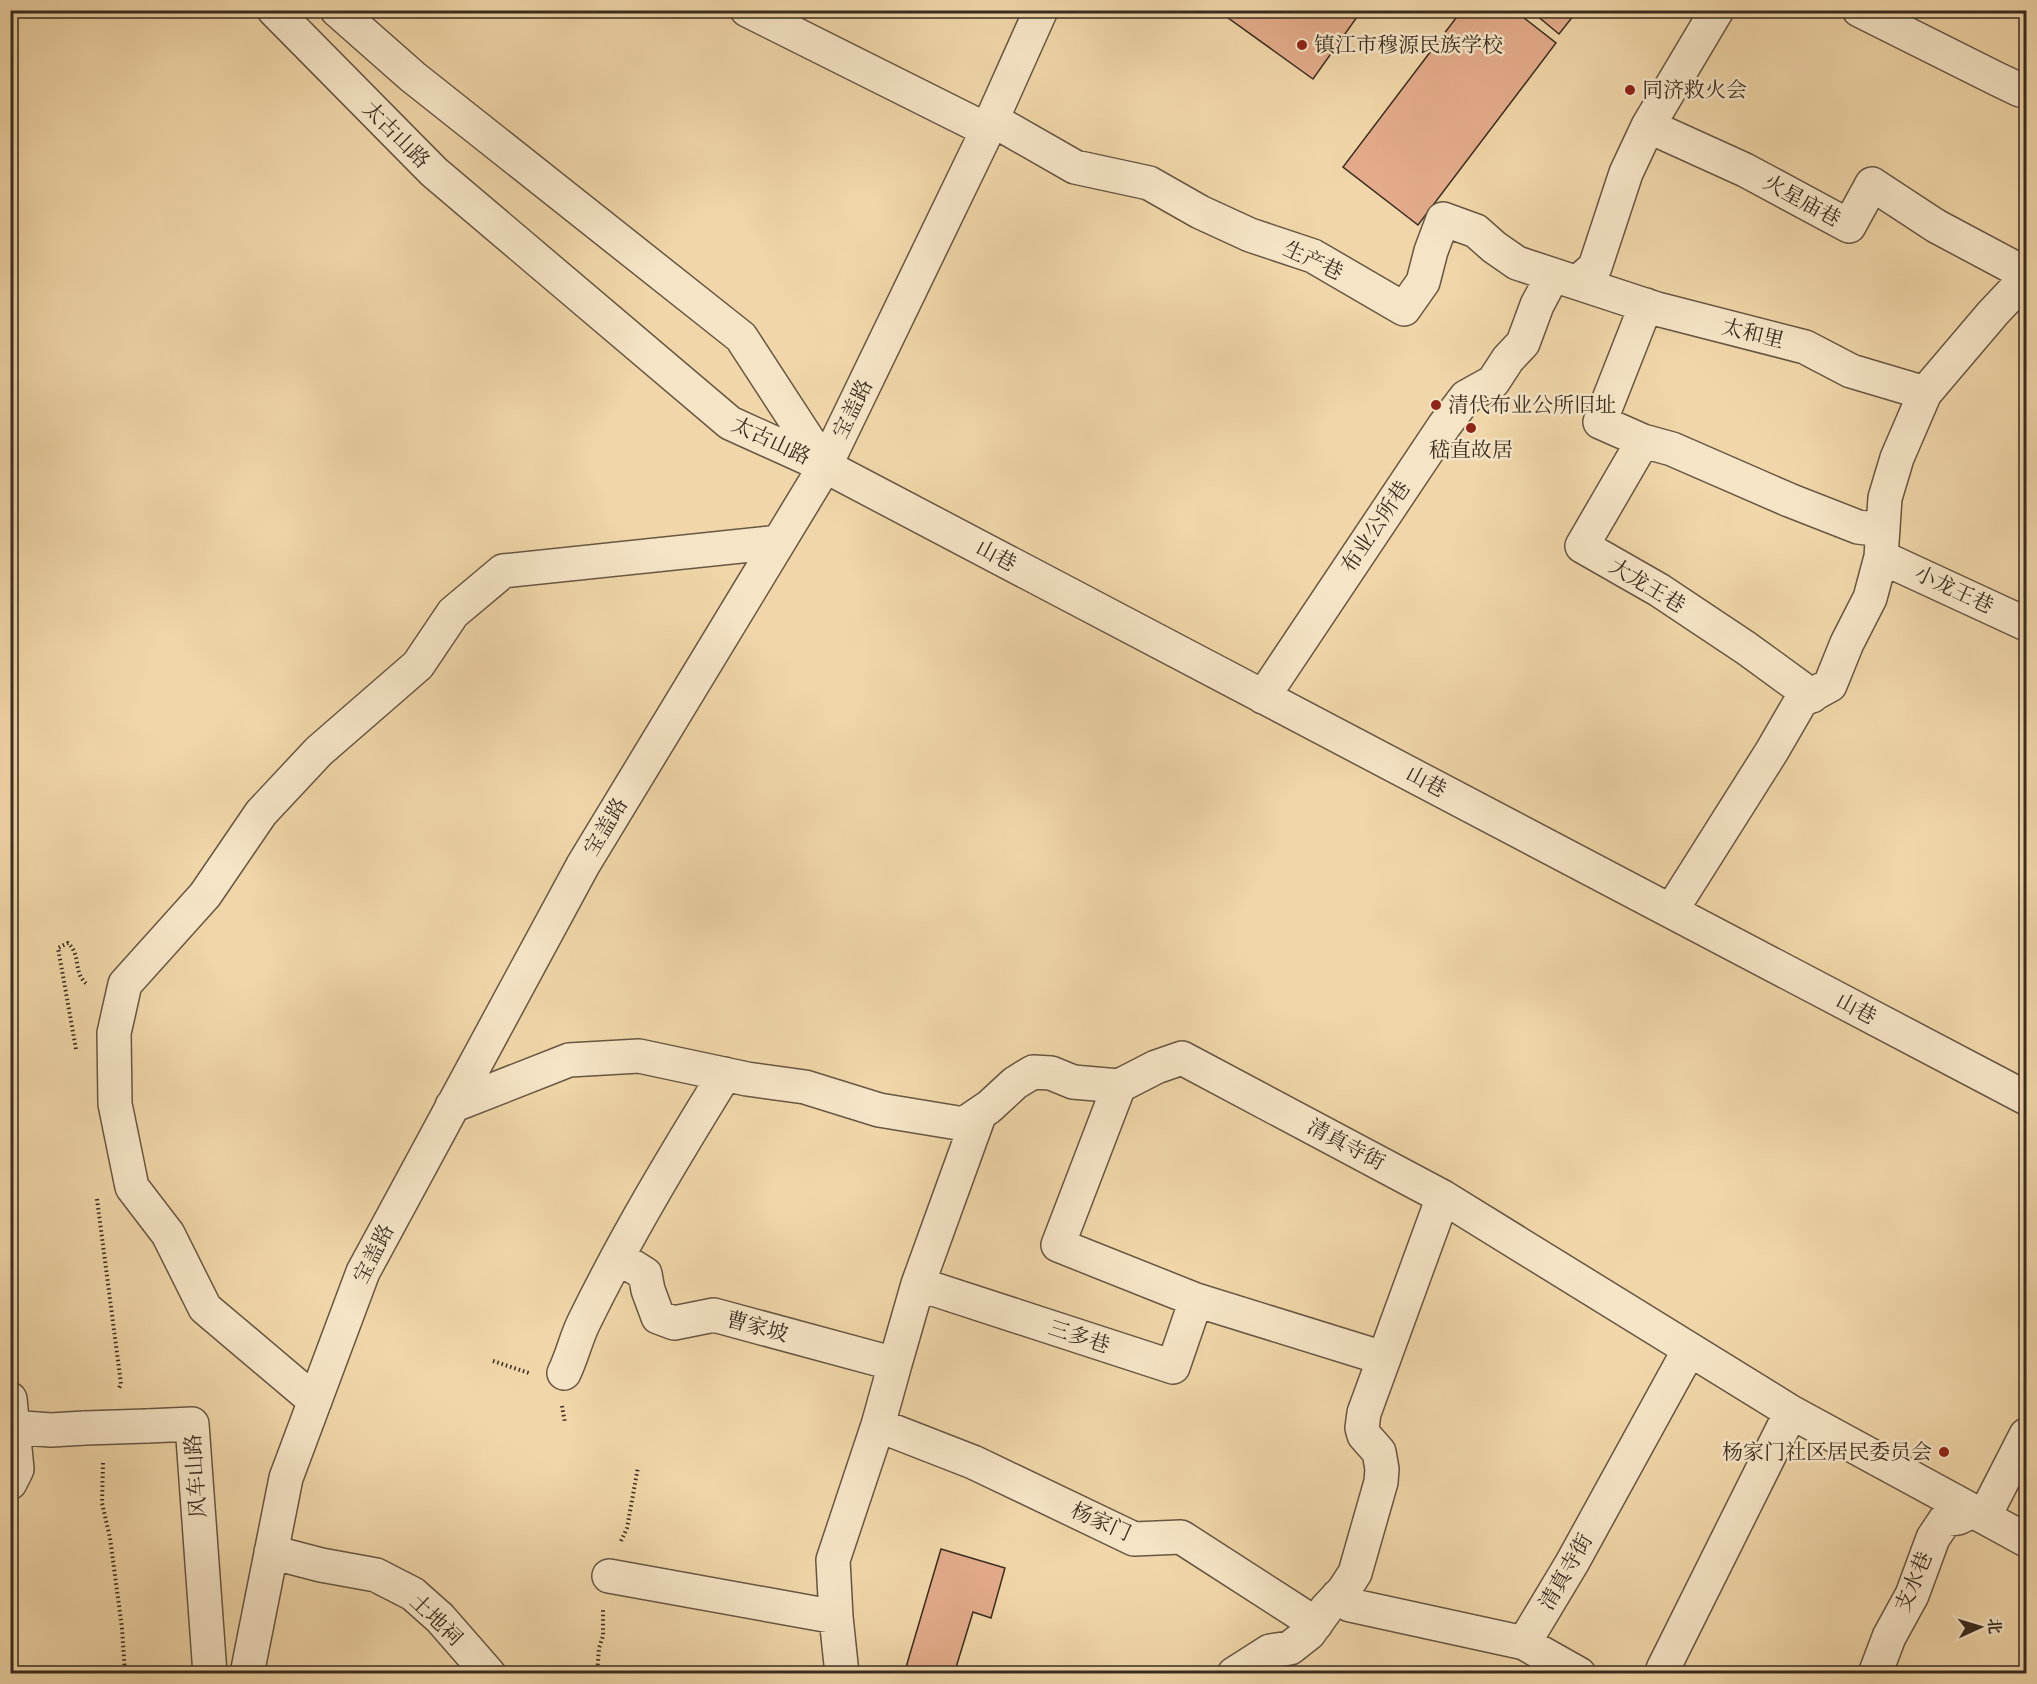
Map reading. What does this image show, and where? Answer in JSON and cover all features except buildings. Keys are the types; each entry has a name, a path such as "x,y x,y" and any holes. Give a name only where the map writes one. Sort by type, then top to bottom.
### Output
{"street":[{"name":"太古山路","path":"273,10 434,172 730,423 825,466"},
{"name":"太古山路","path":"337,10 413,77 741,338 825,466"},
{"path":"747,10 989,124"},
{"name":"宝盖路","path":"247,1674 286,1478 363,1272 583,864 825,466 989,124 1041,10"},
{"path":"1566,278 1595,267 1626,173 1648,126 1717,10"},
{"path":"1859,10 1997,79 2020,90 2026,90"},
{"name":"生产巷","path":"989,124 1075,167 1149,183 1200,212 1250,235 1313,256 1404,309 1423,282 1443,219 1476,231 1517,263 1566,278"},
{"name":"火星庙巷","path":"1648,126 1755,175 1849,226 1872,184 1936,226 2026,276"},
{"path":"1671,911 1801,701 1830,685 1847,643 1870,598 1882,543 1885,498 1897,458 1926,393 2026,276"},
{"name":"太和里","path":"1566,278 1646,305 1806,347 1851,371 1926,393"},
{"name":"布业公所巷","path":"1263,697 1444,426 1466,397 1493,382 1508,359 1523,343 1537,305 1566,278"},
{"path":"1646,305 1600,422 1642,441 1672,449 1858,527 1882,543"},
{"name":"大龙王巷","path":"1642,441 1581,546 1668,596 1812,696"},
{"name":"山巷","path":"825,466 2026,1098"},
{"path":"315,1401 205,1308 168,1234 132,1187 115,1104 114,1033 125,984 205,895 261,813 319,752 418,665 453,613 503,571 779,542"},
{"name":"小龙王巷","path":"1882,543 2026,624"},
{"path":"452,1106 569,1060 639,1056 725,1074 805,1087 879,1110 964,1124 1032,1072 1051,1072 1073,1082 1119,1086 1058,1245 1196,1300 1383,1358"},
{"name":"清真寺街","path":"1119,1086 1156,1067 1182,1058 1443,1197 1791,1412 2026,1540"},
{"path":"548,1374 573,1354 582,1325 659,1181 725,1074"},
{"path":"842,1674 833,1560 878,1425 918,1284 984,1110"},
{"path":"1234,1674 1270,1651 1290,1648 1309,1633 1355,1573 1381,1482 1382,1469 1379,1452 1364,1435 1362,1428 1364,1413 1443,1197"},
{"name":"曹家坡","path":"618,1257 645,1274 658,1317 674,1323 714,1315 895,1364"},
{"name":"三多巷","path":"918,1284 1173,1367 1196,1300"},
{"name":"清真寺街","path":"1524,1642 1572,1563 1689,1350"},
{"path":"1658,1672 1791,1412"},
{"path":"10,1483 17,1469 12,1418"},
{"name":"风车山路","path":"12,1418 51,1430 192,1424 210,1674"},
{"name":"杨家门","path":"878,1425 973,1462 1134,1539 1181,1537 1316,1624"},
{"path":"1978,1514 2026,1435"},
{"name":"支水巷","path":"1875,1674 1890,1637 1912,1595 1933,1538 1945,1520 1978,1514"},
{"name":"土地祠","path":"271,1552 376,1575 413,1594 440,1618 489,1674"},
{"path":"609,1576 836,1617"},
{"path":"1338,1596 1350,1605 1524,1642 1579,1674"}],"path":[{"path":"77,1057 58,948 68,943 75,950 79,977 87,985 108,988 125,984"},
{"path":"96,1197 121,1384 116,1392"},
{"path":"493,1361 548,1374"},
{"path":"103,1460 102,1503 110,1538 121,1617 125,1674"}],"place":[{"name":"镇江市穆源民族学校","path":"1302,45"},
{"name":"同济救火会","path":"1630,90"},
{"name":"清代布业公所旧址","path":"1436,405"},
{"name":"嵇直故居","path":"1471,428"},
{"name":"杨家门社区居民委员会","path":"1944,1452"}]}
